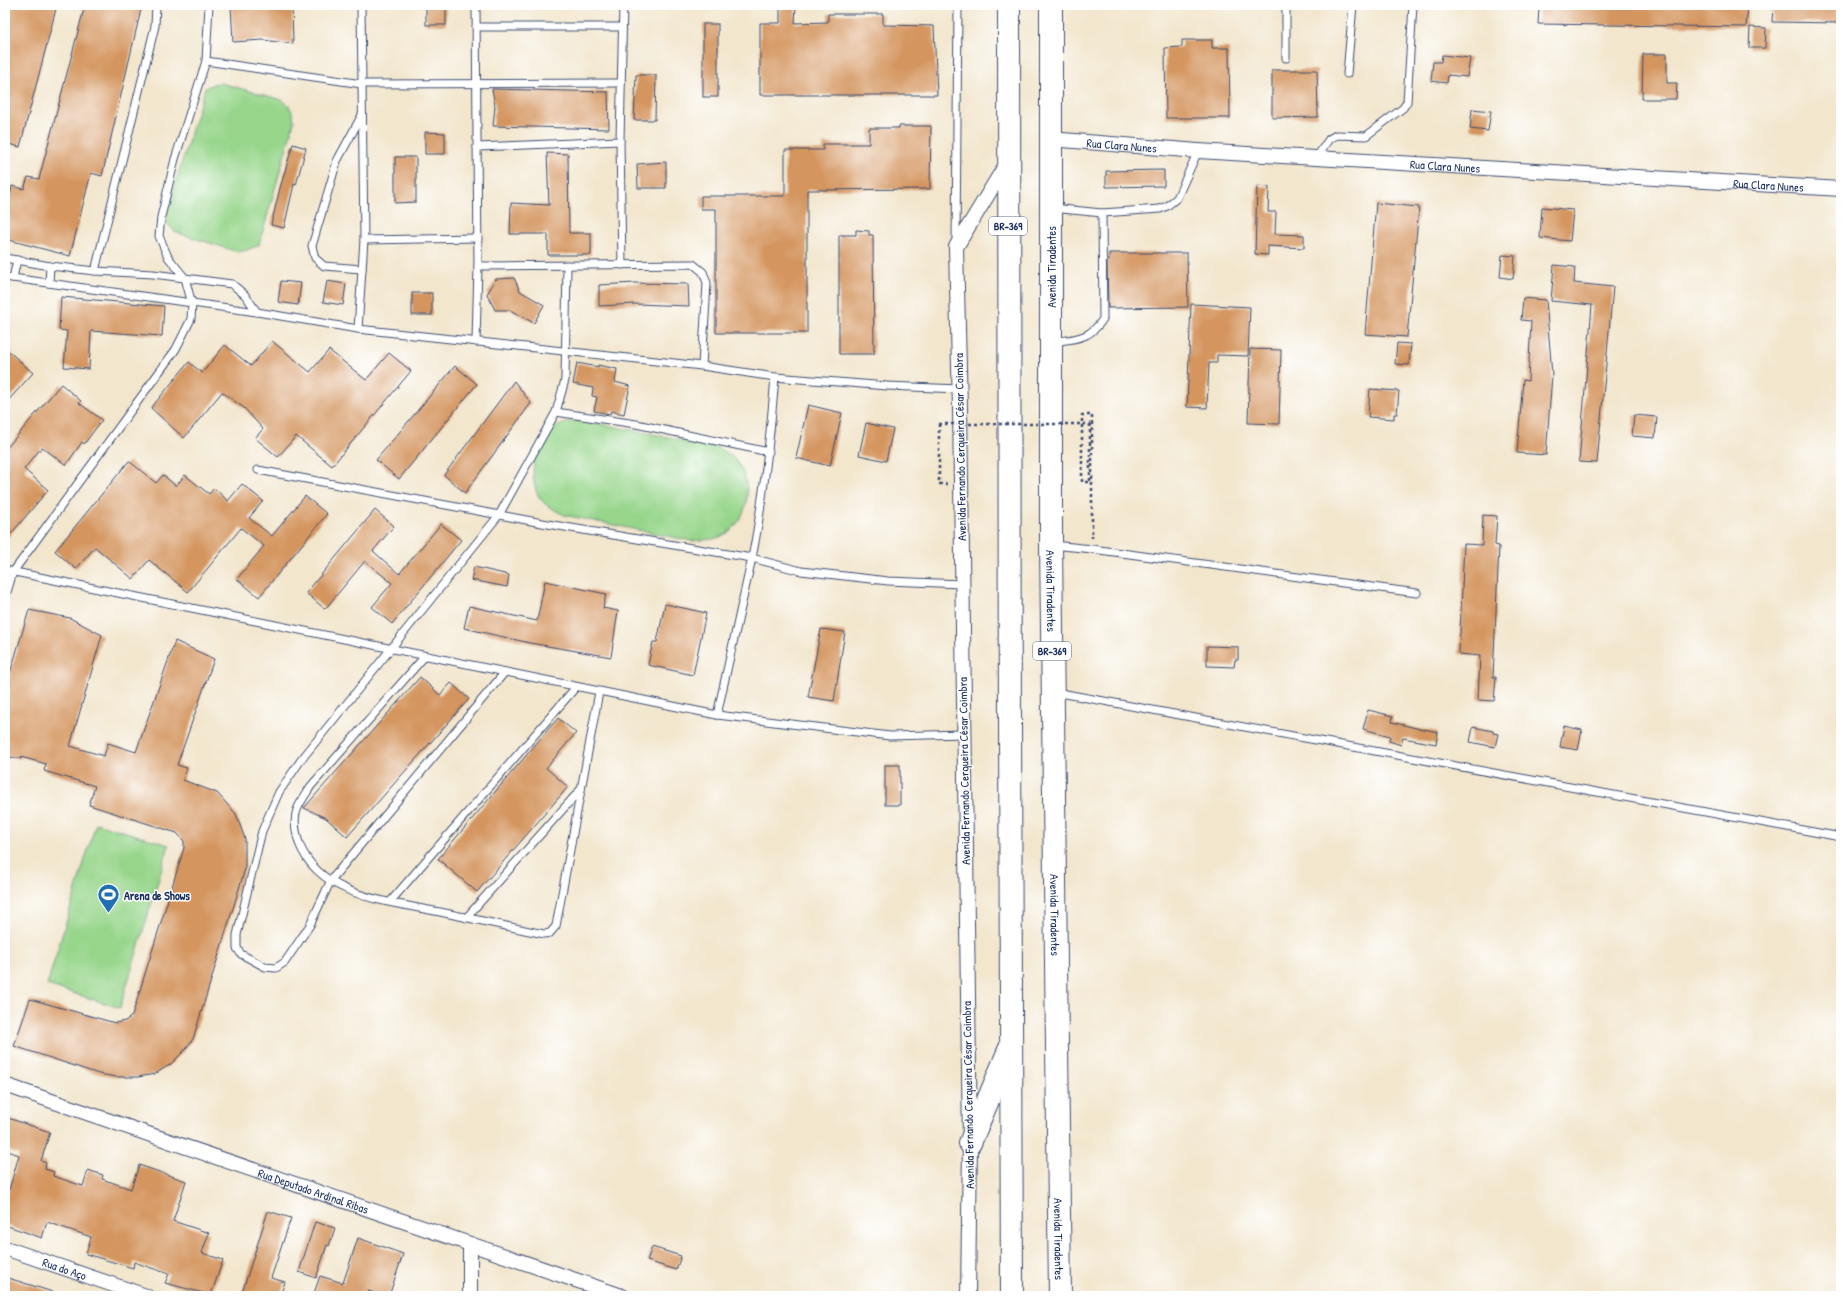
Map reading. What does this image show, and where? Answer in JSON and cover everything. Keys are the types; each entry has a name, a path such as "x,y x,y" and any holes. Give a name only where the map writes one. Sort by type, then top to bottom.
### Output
{"highway":[{"name":"BR-369","path":"1009,5 1008,161 1013,1041 1012,1296"},
{"name":"Avenida Tiradentes","path":"1051,5 1051,545 1060,1296"},
{"path":"970,1143 1013,1041"}],"street":[{"name":"Rua Clara Nunes","path":"1050,139 1198,151 1841,189"},
{"path":"956,247 1008,161"},
{"name":"Avenida Fernando Cerqueira César Coimbra","path":"956,247 960,389 970,1143 968,1296"},
{"name":"Rua Deputado Ardinal Ribas","path":"5,1085 622,1296"},
{"path":"470,1244 470,1296"},
{"name":"Rua do Aço","path":"5,1248 146,1296"}],"lane":[{"path":"95,271 155,26 156,5"},
{"path":"5,599 13,572 176,349 191,319 192,304 185,278 168,257 159,236 161,217 176,159 206,61 209,5"},
{"path":"358,329 364,240 361,5"},
{"path":"476,5 478,238 476,342"},
{"path":"622,265 620,141 622,27 624,5"},
{"path":"956,247 958,5"},
{"path":"1286,5 1286,58"},
{"path":"1347,74 1353,5"},
{"path":"1316,158 1329,139 1336,136 1366,136 1403,108 1407,102 1413,5"},
{"path":"476,27 622,27"},
{"path":"206,61 362,84 621,83"},
{"path":"362,114 338,161 312,246 315,258 324,266 362,269"},
{"path":"477,147 620,141"},
{"path":"1050,208 1102,213 1160,209 1167,206 1177,198 1198,151"},
{"path":"1051,343 1090,335 1097,329 1103,319 1102,213"},
{"path":"364,240 478,238"},
{"path":"5,258 50,266 185,278 232,284 245,295 257,312"},
{"path":"13,278 17,260"},
{"path":"478,266 693,264 703,272 707,283 702,366"},
{"path":"504,672 331,880 310,925 285,962 276,968 265,967 242,954 238,948 237,935 262,831 279,792 301,760 499,515 556,412 565,380 567,265"},
{"path":"49,283 50,266"},
{"path":"5,277 257,312 358,329 702,366 775,376 887,386 960,389"},
{"path":"717,715 761,513 769,452 775,376"},
{"path":"556,412 636,424 769,452"},
{"path":"258,470 499,515 752,558 801,571 888,581 962,584"},
{"path":"1051,545 1092,548 1417,593"},
{"path":"5,570 717,715 890,736 964,734"},
{"path":"425,656 310,786 296,811 296,832 302,850 315,868 351,892 466,918 544,934 550,932 556,926 599,692"},
{"path":"390,902 576,687"},
{"path":"1053,691 1841,838"},
{"path":"466,918 581,789"}],"path":[{"path":"939,424 1090,424 1090,482 1082,482 1082,415 1092,415 1092,548"}],"green space":[{"path":"221,83 282,100 291,110 294,122 259,245 238,252 175,232 168,224 166,213 205,88 213,84"},
{"path":"580,420 714,446 726,452 736,461 746,480 746,502 738,522 731,530 722,536 692,541 564,515 550,508 539,497 535,487 533,476 536,454 547,435 555,428 567,422"},
{"name":"Arena de Shows","path":"96,823 169,845 120,1008 47,985"}],"building":[{"path":"5,5 57,5 20,147 5,143"},
{"path":"85,5 142,5 102,176 91,173 70,256 5,239 5,222 12,186 24,189 28,177 39,179"},
{"path":"231,5 292,5 293,44 263,40 233,42"},
{"path":"426,5 446,5 446,25 426,25"},
{"path":"780,5 796,5 795,23 828,22 828,14 883,14 883,25 934,26 937,95 760,95 760,23 780,23"},
{"path":"1631,5 1748,5 1746,27 1538,24 1539,8 1631,8"},
{"path":"1773,5 1841,5 1841,23 1772,22"},
{"path":"703,24 718,24 718,97 703,97"},
{"path":"1750,27 1766,28 1765,48 1749,48"},
{"path":"1182,40 1212,40 1212,48 1229,48 1230,118 1166,118 1165,48 1182,47"},
{"path":"1643,54 1667,54 1667,83 1677,83 1676,99 1642,99"},
{"path":"1442,55 1470,58 1467,77 1448,75 1447,83 1431,81 1433,62 1441,62"},
{"path":"1272,70 1317,70 1318,117 1272,118"},
{"path":"636,75 656,75 655,120 634,120"},
{"path":"492,89 608,92 609,129 493,126 495,106"},
{"path":"1472,109 1491,111 1488,131 1470,129"},
{"path":"899,126 931,126 930,189 807,190 807,333 716,333 716,209 701,209 701,196 785,196 785,150 823,150 823,144 869,144 869,128 899,128"},
{"path":"425,132 445,133 445,154 425,154"},
{"path":"293,144 306,148 296,185 294,184 284,228 271,225"},
{"path":"547,153 568,154 569,233 591,233 591,255 548,255 548,234 510,234 511,203 549,205"},
{"path":"395,157 416,157 416,202 395,203"},
{"path":"666,162 666,188 638,188 637,164"},
{"path":"1164,170 1164,186 1106,187 1106,171"},
{"path":"1257,186 1269,187 1268,212 1276,212 1275,234 1304,235 1304,248 1268,246 1268,255 1255,254"},
{"path":"1376,203 1419,207 1407,337 1365,334"},
{"path":"1542,207 1573,210 1570,241 1540,238"},
{"path":"856,230 869,231 869,235 873,235 874,354 839,354 839,235 856,235"},
{"path":"1109,253 1187,253 1188,307 1108,308 1107,261 1109,261"},
{"path":"1502,255 1515,256 1513,279 1500,277"},
{"path":"1554,265 1575,267 1574,283 1613,287 1597,463 1579,462 1592,305 1551,301"},
{"path":"514,278 520,291 544,305 534,323 510,310 495,310 487,294 496,279"},
{"path":"281,281 301,283 298,305 278,302"},
{"path":"327,281 346,284 343,305 323,302"},
{"path":"635,283 688,284 689,306 635,304 599,306 599,285"},
{"path":"412,293 432,293 432,315 412,315"},
{"path":"61,297 164,306 162,336 91,331 89,369 64,367 67,331 59,330"},
{"path":"1523,298 1546,300 1552,375 1546,455 1517,453 1523,380 1528,381 1531,321 1521,320"},
{"path":"1191,304 1250,307 1248,356 1217,355 1217,363 1209,363 1207,408 1187,407"},
{"path":"272,341 310,372 329,350 366,380 389,353 411,371 332,466 296,436 278,457 255,438 263,429 244,408 222,392 184,438 151,408 189,362 202,373 225,345 251,366"},
{"path":"1397,343 1411,344 1409,365 1395,364"},
{"path":"5,348 33,373 5,404"},
{"path":"1250,349 1281,350 1279,424 1248,423"},
{"path":"577,363 617,369 615,382 630,386 624,414 611,411 610,414 594,411 597,397 592,396 593,388 573,384"},
{"path":"455,366 477,384 399,479 376,460"},
{"path":"514,381 531,403 465,493 444,475"},
{"path":"61,384 81,401 79,403 102,420 84,444 82,442 66,465 42,447 24,469 48,490 5,541 5,450"},
{"path":"1370,389 1399,391 1397,414 1394,414 1394,419 1368,417"},
{"path":"808,405 842,413 830,466 796,458"},
{"path":"1634,415 1657,417 1655,438 1632,436"},
{"path":"866,423 893,429 886,461 859,455"},
{"path":"129,461 156,483 163,475 176,486 185,475 209,494 214,488 228,501 242,484 263,501 249,518 272,536 305,496 327,514 259,597 237,579 264,546 241,528 188,592 149,560 133,579 95,547 76,569 55,551"},
{"path":"375,510 394,526 373,551 399,574 441,524 461,540 392,624 372,607 392,583 365,561 325,609 306,593"},
{"path":"1483,515 1497,516 1495,545 1499,546 1493,677 1496,677 1494,701 1478,700 1480,656 1459,654 1464,544 1482,545"},
{"path":"474,567 509,575 507,587 471,580"},
{"path":"545,581 606,594 603,608 618,611 611,657 530,643 464,628 469,606 537,621"},
{"path":"665,604 706,613 693,675 648,665 653,642 657,642"},
{"path":"29,610 70,618 102,635 70,746 104,756 108,743 136,752 175,641 214,659 177,765 187,768 183,780 217,793 236,814 245,839 245,869 193,1039 171,1064 155,1074 138,1077 116,1077 99,1074 14,1046 30,999 115,1023 125,1021 132,1016 184,848 184,841 177,833 89,805 95,786 44,771 46,764 21,757 21,759 5,756 5,690"},
{"path":"821,629 845,632 834,701 808,697"},
{"path":"1207,646 1238,647 1238,660 1235,660 1234,667 1207,666"},
{"path":"420,677 440,695 451,683 469,699 347,837 326,818 304,808"},
{"path":"1368,710 1393,716 1392,722 1438,732 1436,744 1403,738 1401,745 1389,741 1390,736 1363,729"},
{"path":"558,718 576,733 546,768 568,787 477,892 438,859"},
{"path":"1564,726 1582,730 1578,750 1560,747"},
{"path":"1473,727 1493,731 1493,733 1498,734 1495,747 1470,742"},
{"path":"885,765 900,765 900,805 885,805"},
{"path":"5,1117 50,1132 41,1161 46,1163 45,1169 54,1172 53,1176 83,1186 88,1170 103,1175 102,1179 131,1189 139,1165 186,1181 173,1221 209,1233 202,1253 223,1260 211,1295 165,1283 169,1274 134,1262 133,1268 86,1254 91,1237 47,1222 42,1238 5,1225 5,1198 9,1190 19,1155 5,1150"},
{"path":"268,1211 291,1218 271,1278 285,1282 280,1296 241,1296"},
{"path":"315,1222 335,1228 329,1246 327,1245 316,1278 299,1272"},
{"path":"358,1238 403,1254 389,1296 382,1296 368,1291 374,1294 374,1296 313,1296 320,1276 343,1283"},
{"path":"652,1247 681,1256 676,1270 647,1261"},
{"path":"5,1277 56,1293 55,1296 5,1296"}],"place":[{"name":"Arena de Shows","path":"108,914"}]}
